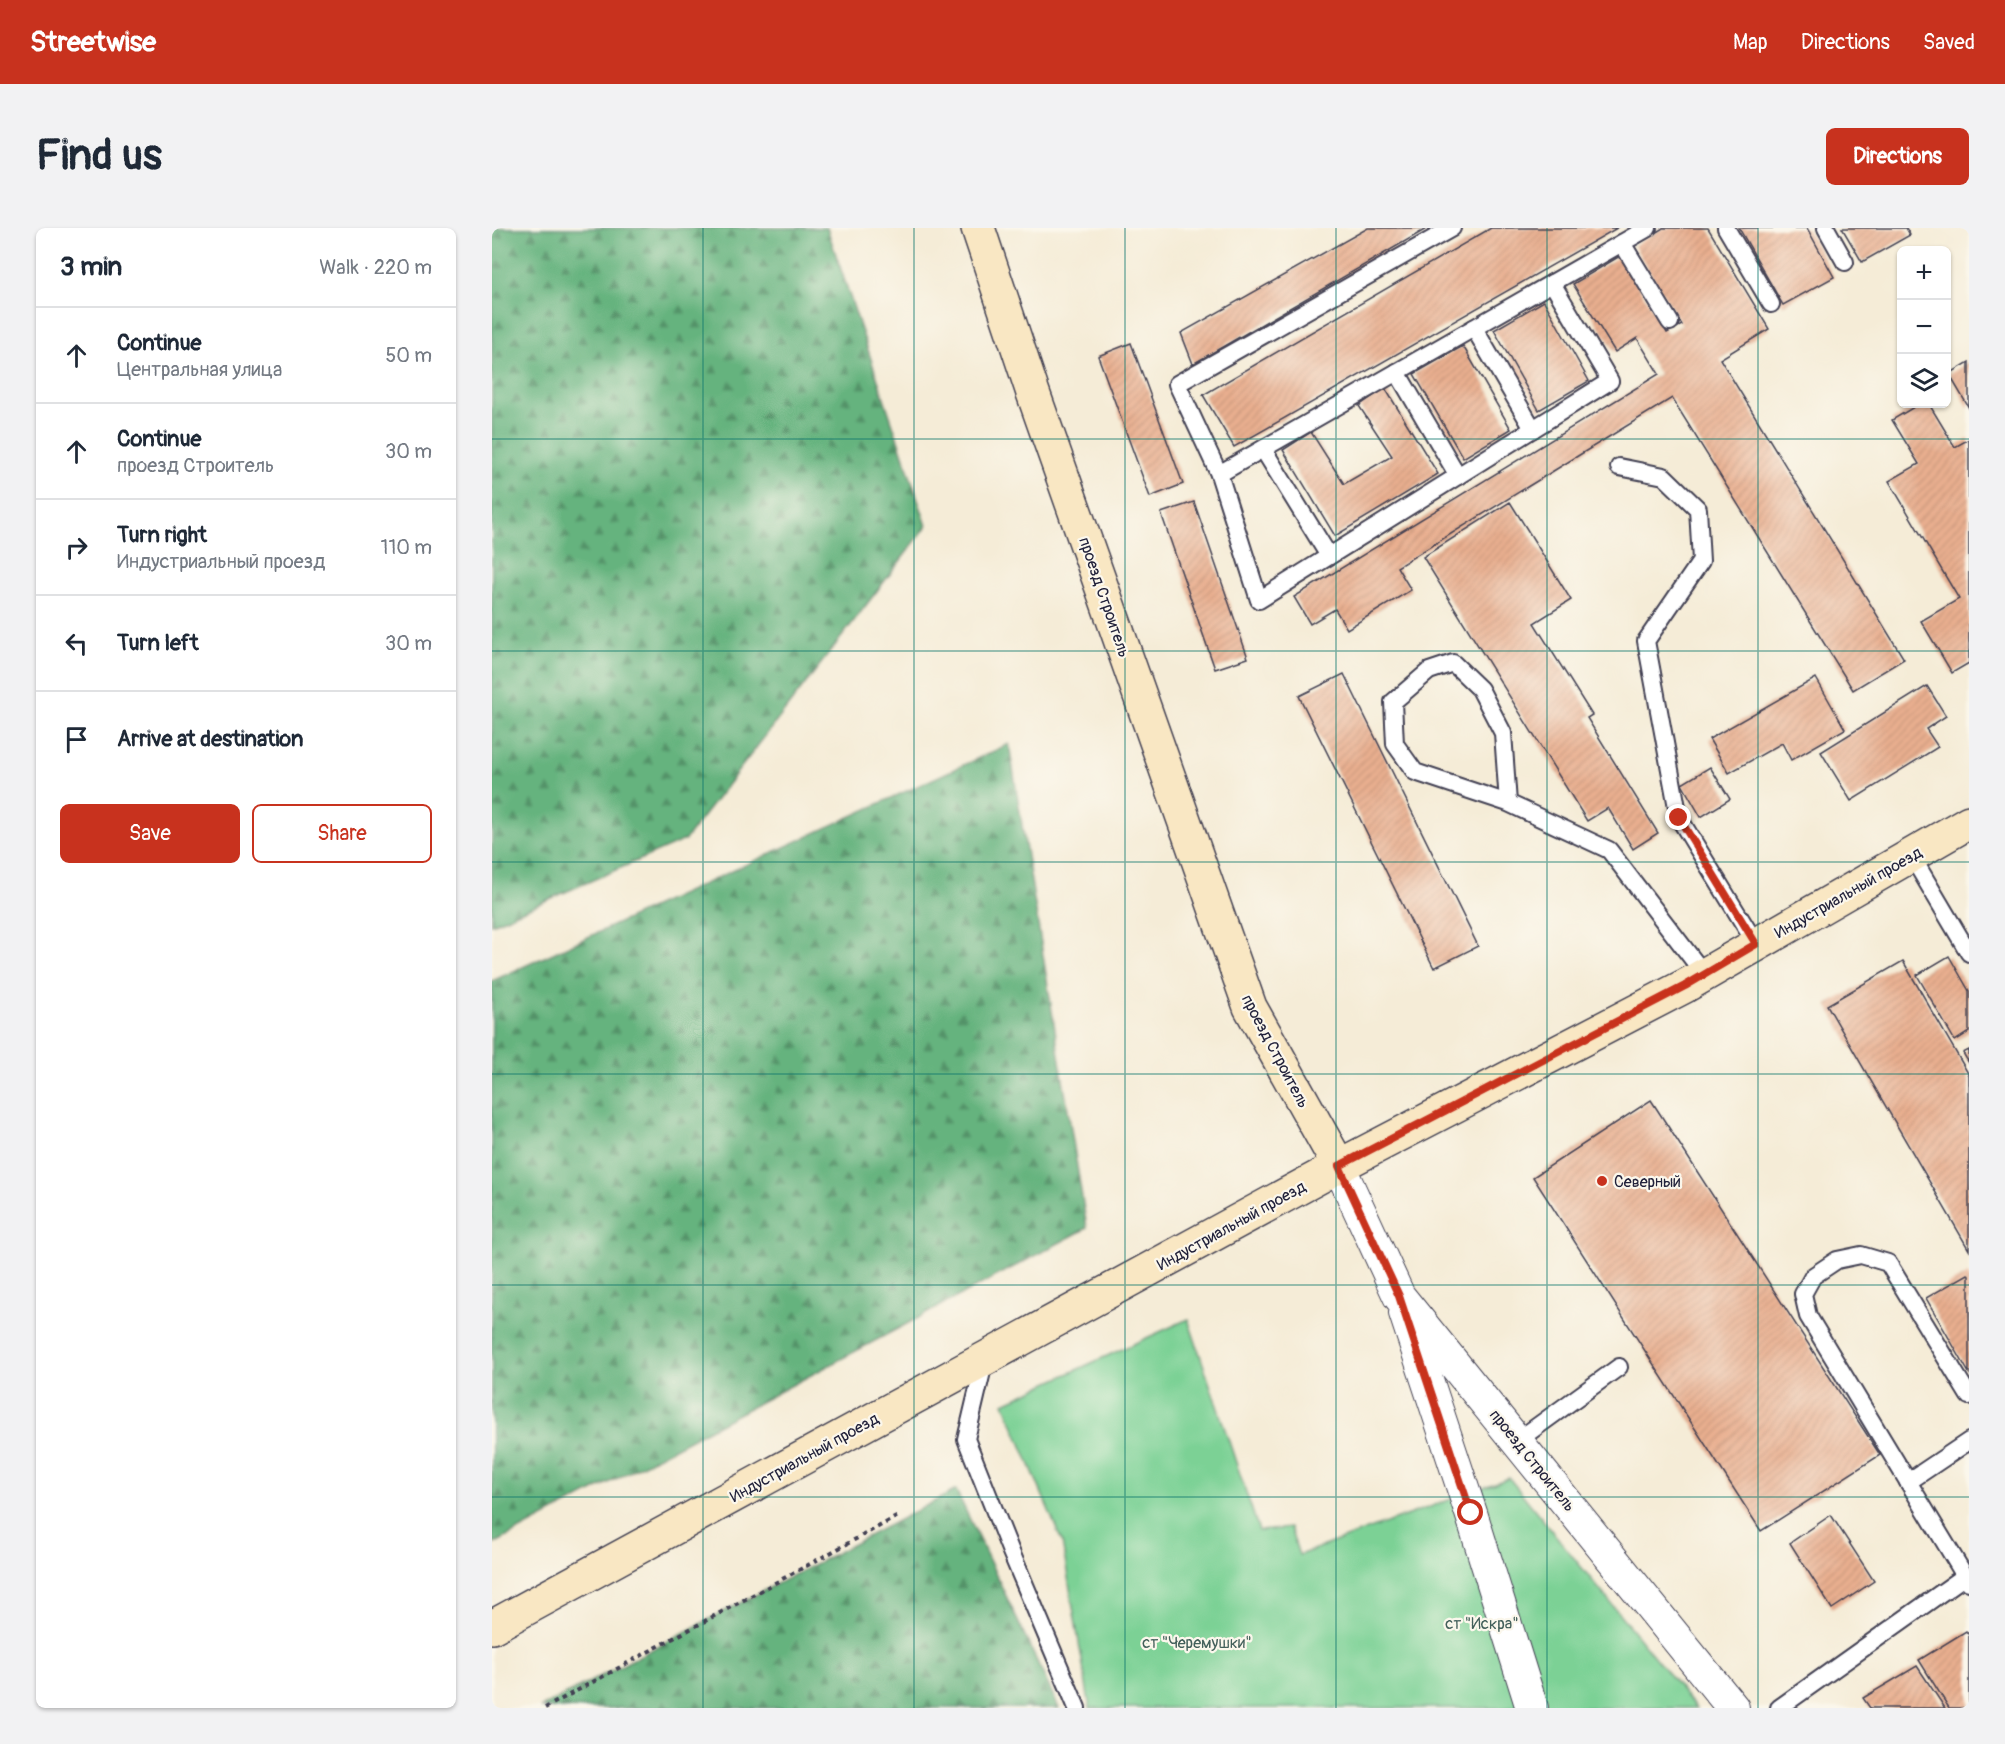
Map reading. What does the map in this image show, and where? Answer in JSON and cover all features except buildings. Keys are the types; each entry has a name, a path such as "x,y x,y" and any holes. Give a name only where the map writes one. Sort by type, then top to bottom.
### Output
{"street":[{"name":"проезд Строитель","path":"978,228 1040,412 1250,1007 1339,1166 1399,1296 1733,1708"},
{"name":"Индустриальный проезд","path":"492,1627 1339,1166 1704,974 1969,822"},
{"path":"1399,1296 1471,1513 1532,1708"}],"lane":[{"path":"1452,228 1177,384 1219,474 1259,600 1610,381 1552,284"},
{"path":"1219,474 1648,228"},
{"path":"1726,228 1771,304"},
{"path":"1826,228 1845,262"},
{"path":"1622,243 1670,322"},
{"path":"1474,328 1533,429"},
{"path":"1397,372 1458,476"},
{"path":"1263,449 1329,556"},
{"path":"1619,467 1664,476 1698,509 1701,561 1646,641 1679,818 1756,944"},
{"path":"1508,803 1503,733 1480,689 1454,663 1429,671 1393,702 1395,744 1415,772 1508,803 1609,850 1704,974"},
{"path":"1911,855 1969,952"},
{"path":"1779,1708 1967,1579 1808,1316 1803,1294 1813,1276 1837,1260 1861,1255 1888,1263 1969,1396"},
{"path":"985,1359 966,1439 1077,1708"},
{"path":"1517,1441 1619,1367"},
{"path":"1908,1482 1969,1442"}],"path":[{"path":"545,1708 900,1515"}],"green space":[{"path":"492,228 827,228 927,526 685,840 492,924"},
{"path":"1009,744 1087,1228 492,1545 492,981"},
{"path":"1188,1319 1259,1531 1290,1528 1299,1555 1509,1478 1696,1708 1090,1708 1062,1542 1004,1403"},
{"path":"956,1490 1059,1708 540,1708"}],"place":[{"name":"Северный","path":"1602,1181"}],"route":[{"path":"1471,1513 1399,1296 1339,1166 1685,986 1756,944 1679,818"}],"park label":[{"name":"ст \"Искра\"","path":"1482,1623"},
{"name":"ст \"Черемушки\"","path":"1197,1642"}]}
